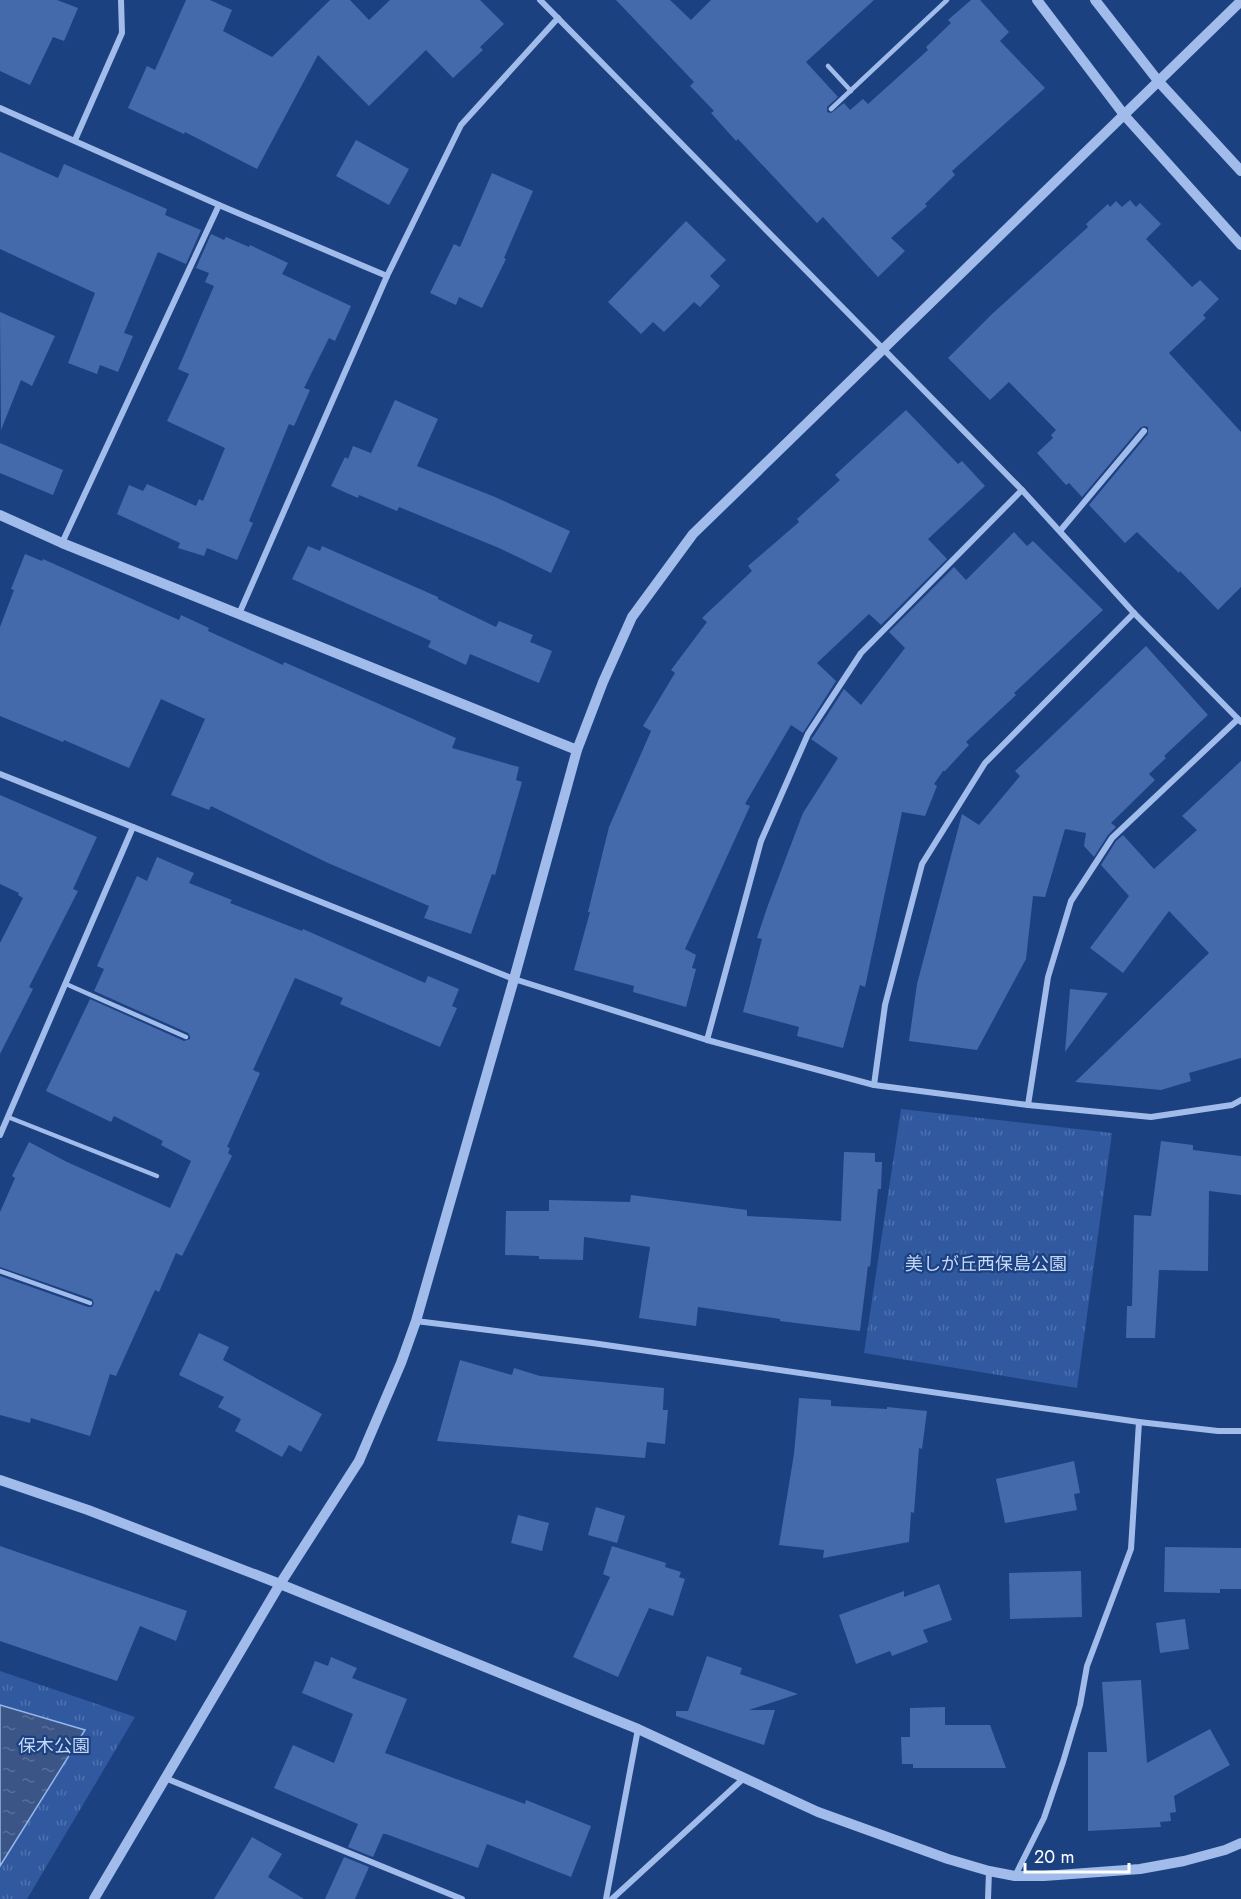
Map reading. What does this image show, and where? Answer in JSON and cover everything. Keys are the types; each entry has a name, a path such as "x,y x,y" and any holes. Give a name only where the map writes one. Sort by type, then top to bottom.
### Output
{"street":[{"path":"75,140 122,33 122,0"},
{"path":"540,0 884,348 1022,490 1134,613 1240,720 1112,838 1071,901 1048,977 1028,1106"},
{"path":"1037,0 1125,116 1241,246"},
{"path":"1095,0 1159,82 1241,171"},
{"path":"94,1899 280,1584 359,1461 401,1363 416,1321 577,750 603,682 632,617 693,534 1241,1"},
{"path":"238,614 387,276 461,125 558,18"},
{"path":"0,108 219,206 387,276"},
{"path":"62,543 219,206"},
{"path":"1060,531 1144,431"},
{"path":"706,1040 761,841 808,734 861,653 1022,490"},
{"path":"0,515 62,543 577,750"},
{"path":"874,1085 885,1005 922,864 985,763 1134,613"},
{"path":"0,774 514,979 706,1040 874,1085 1028,1106 1151,1117 1232,1105 1241,1100"},
{"path":"0,1135 134,827"},
{"path":"416,1321 592,1343 1139,1422 1218,1431 1241,1431"},
{"path":"1015,1876 1048,1807 1080,1705 1087,1666 1131,1549 1139,1422"},
{"path":"0,1480 88,1510 280,1584 638,1729 818,1812 948,1859 989,1871 1015,1876 1140,1869 1184,1861 1241,1843"},
{"path":"606,1899 638,1729"},
{"path":"165,1777 462,1899"},
{"path":"612,1899 745,1778"},
{"path":"988,1899 989,1871"}],"lane":[{"path":"831,109 947,0"},
{"path":"828,66 851,90"},
{"path":"66,984 186,1037"},
{"path":"8,1118 157,1176"},
{"path":"0,1271 90,1303"}],"green space":[{"name":"美しが丘西保島公園","path":"901,1109 1112,1133 1077,1388 864,1353"},
{"name":"保木公園","path":"0,1671 135,1717 27,1899 0,1899"}],"water":[{"path":"0,1705 85,1730 0,1866"}],"building":[{"path":"0,0 57,0 78,8 64,41 53,37 30,85 0,71"},
{"path":"186,0 210,0 232,10 223,31 272,57 330,0 350,0 369,20 390,0 480,0 504,24 480,47 483,50 453,78 426,50 369,106 318,55 257,169 185,132 184,134 128,108 147,66 155,70"},
{"path":"616,0 670,0 691,20 711,0 874,0 806,62 838,97 827,107 827,112 831,113 844,103 850,110 863,99 868,104 928,50 926,47 951,23 948,20 971,0 980,0 1009,32 1000,41 1045,88 952,171 955,175 925,204 927,206 891,238 905,251 878,277 823,217 817,223 738,139 736,141 711,113 714,111 690,86 694,82"},
{"path":"356,140 409,169 389,205 336,176"},
{"path":"0,152 58,178 64,164 167,209 165,215 201,230 186,264 158,252 124,333 133,336 118,372 100,365 97,374 68,363 95,293 0,249"},
{"path":"492,173 533,191 504,258 506,259 482,308 459,297 456,305 430,293 454,244 460,247"},
{"path":"1130,200 1136,207 1140,203 1161,224 1146,239 1192,287 1200,280 1219,299 1203,315 1206,318 1169,353 1241,432 1241,587 1218,610 1137,532 1125,543 1089,505 1148,434 1148,427 1140,428 1082,497 1069,483 1066,485 1037,453 1053,438 1051,435 1056,430 1009,382 990,400 948,358 992,314 1088,227 1086,224 1108,204 1110,207 1116,201 1122,207"},
{"path":"686,221 726,260 710,276 720,286 700,307 694,302 664,332 653,322 641,334 608,302"},
{"path":"211,234 224,240 226,237 249,247 250,245 288,263 282,274 351,306 335,341 329,338 304,388 310,390 294,426 289,424 249,521 253,523 237,560 207,548 204,556 178,548 180,543 117,514 129,485 143,491 147,484 196,506 199,499 203,501 225,448 167,421 189,374 178,369 214,286 205,282 209,273 196,268"},
{"path":"0,312 55,336 32,386 21,380 1,430"},
{"path":"395,400 438,419 417,466 495,497 570,531 551,573 499,548 399,507 397,511 331,486 345,457 348,459 353,446 371,453"},
{"path":"906,410 958,464 962,461 985,486 928,539 947,559 881,625 869,614 817,663 836,681 803,733 791,725 745,804 750,806 685,949 696,955 692,968 696,969 686,1007 633,992 634,986 574,970 609,827 651,731 643,726 675,673 671,670 707,622 702,618 752,571 748,566 799,522 797,519 840,480 835,475"},
{"path":"0,443 63,470 53,495 0,473"},
{"path":"1014,532 1027,546 1033,541 1103,610 1014,693 1016,695 966,742 969,745 943,771 934,784 937,786 925,816 902,812 865,987 860,985 843,1048 797,1036 799,1027 743,1012 762,939 757,938 768,905 803,813 838,758 811,739 844,689 861,705 905,648 889,632 954,567 966,580"},
{"path":"308,546 320,551 322,546 438,597 496,627 499,621 533,635 530,642 552,651 539,683 470,654 466,665 428,647 431,641 292,579"},
{"path":"25,554 42,561 43,559 179,620 181,615 209,628 208,631 283,665 284,662 456,738 452,748 519,767 516,780 522,782 495,875 492,874 471,934 424,918 429,906 328,863 211,806 209,810 171,795 205,719 161,699 129,768 0,716 0,627 14,590 11,589"},
{"path":"1146,646 1208,715 1164,756 1166,758 1149,774 1155,780 1111,823 1116,827 1094,857 1084,846 1086,833 1065,829 1045,897 1033,896 1026,959 977,1050 909,1041 917,984 962,814 979,825 1020,776 1015,771"},
{"path":"1241,761 1241,1058 1189,1073 1191,1081 1161,1090 1075,1082 1209,953 1169,911 1123,973 1090,948 1129,896 1101,865 1116,841 1123,835 1154,869 1197,830 1182,816"},
{"path":"0,795 97,837 73,889 78,891 29,987 33,989 0,1054 0,943 23,898 18,895 19,893 0,884"},
{"path":"157,857 194,873 189,883 232,900 230,903 302,931 303,929 425,983 428,976 459,989 452,1006 457,1008 440,1047 340,1004 343,998 295,978 253,1070 260,1073 227,1147 230,1148 228,1153 232,1156 182,1256 176,1253 159,1292 155,1290 116,1376 110,1374 90,1436 31,1418 30,1423 0,1415 0,1276 88,1307 92,1307 94,1303 92,1299 0,1267 0,1212 15,1178 12,1176 29,1142 67,1162 170,1208 191,1161 161,1145 163,1141 114,1116 111,1122 46,1091 90,999 184,1041 190,1039 188,1033 94,991 104,969 97,966 137,876 147,881"},
{"path":"1070,989 1108,993 1065,1052"},
{"path":"1161,1141 1193,1145 1193,1150 1241,1156 1241,1195 1209,1191 1208,1271 1159,1270 1155,1338 1126,1338 1127,1306 1132,1306 1134,1215 1151,1216"},
{"path":"844,1152 875,1153 875,1162 882,1162 881,1189 878,1189 870,1267 868,1266 860,1331 780,1321 780,1319 698,1307 696,1326 639,1318 650,1247 584,1237 583,1260 539,1259 539,1256 505,1255 506,1211 549,1211 549,1200 630,1202 631,1195 747,1210 747,1216 841,1221"},
{"path":"199,1333 229,1347 223,1360 322,1414 301,1452 289,1445 282,1457 235,1431 241,1419 218,1407 224,1397 179,1375"},
{"path":"460,1360 512,1375 514,1368 540,1376 664,1388 663,1410 668,1410 665,1444 647,1442 645,1458 437,1441"},
{"path":"799,1398 831,1400 831,1406 887,1409 887,1407 927,1411 922,1449 919,1448 914,1513 911,1512 909,1542 823,1558 824,1550 779,1545 794,1454"},
{"path":"1074,1461 1080,1493 1074,1494 1077,1510 1005,1523 996,1479"},
{"path":"596,1507 625,1516 617,1543 588,1535"},
{"path":"518,1515 549,1523 542,1551 511,1543"},
{"path":"0,1546 187,1611 176,1641 140,1626 117,1681 0,1641"},
{"path":"612,1546 666,1563 665,1567 681,1572 679,1577 685,1579 673,1616 649,1608 618,1677 573,1657 610,1577 603,1574"},
{"path":"1165,1547 1241,1548 1241,1589 1220,1589 1220,1593 1164,1592"},
{"path":"1081,1571 1082,1617 1010,1619 1009,1573"},
{"path":"939,1584 952,1620 923,1630 928,1642 892,1656 890,1651 856,1664 839,1615 904,1591 904,1597"},
{"path":"1185,1619 1189,1649 1160,1653 1156,1623"},
{"path":"707,1656 742,1668 740,1674 798,1694 749,1710 775,1710 764,1745 676,1716 676,1711 688,1711"},
{"path":"331,1657 357,1668 352,1678 407,1699 385,1753 525,1804 526,1800 591,1826 571,1877 487,1844 478,1868 386,1834 383,1834 373,1857 348,1847 358,1824 274,1788 293,1745 334,1763 353,1714 302,1693 315,1661 328,1666"},
{"path":"1141,1680 1147,1763 1210,1729 1230,1765 1174,1796 1176,1812 1170,1813 1171,1821 1160,1822 1161,1827 1088,1831 1088,1752 1107,1752 1102,1682"},
{"path":"945,1707 945,1725 990,1725 1006,1768 913,1768 913,1764 902,1764 901,1737 910,1737 910,1708"},
{"path":"252,1837 282,1854 268,1877 304,1899 214,1899"},
{"path":"344,1857 369,1867 355,1899 325,1899"}]}
